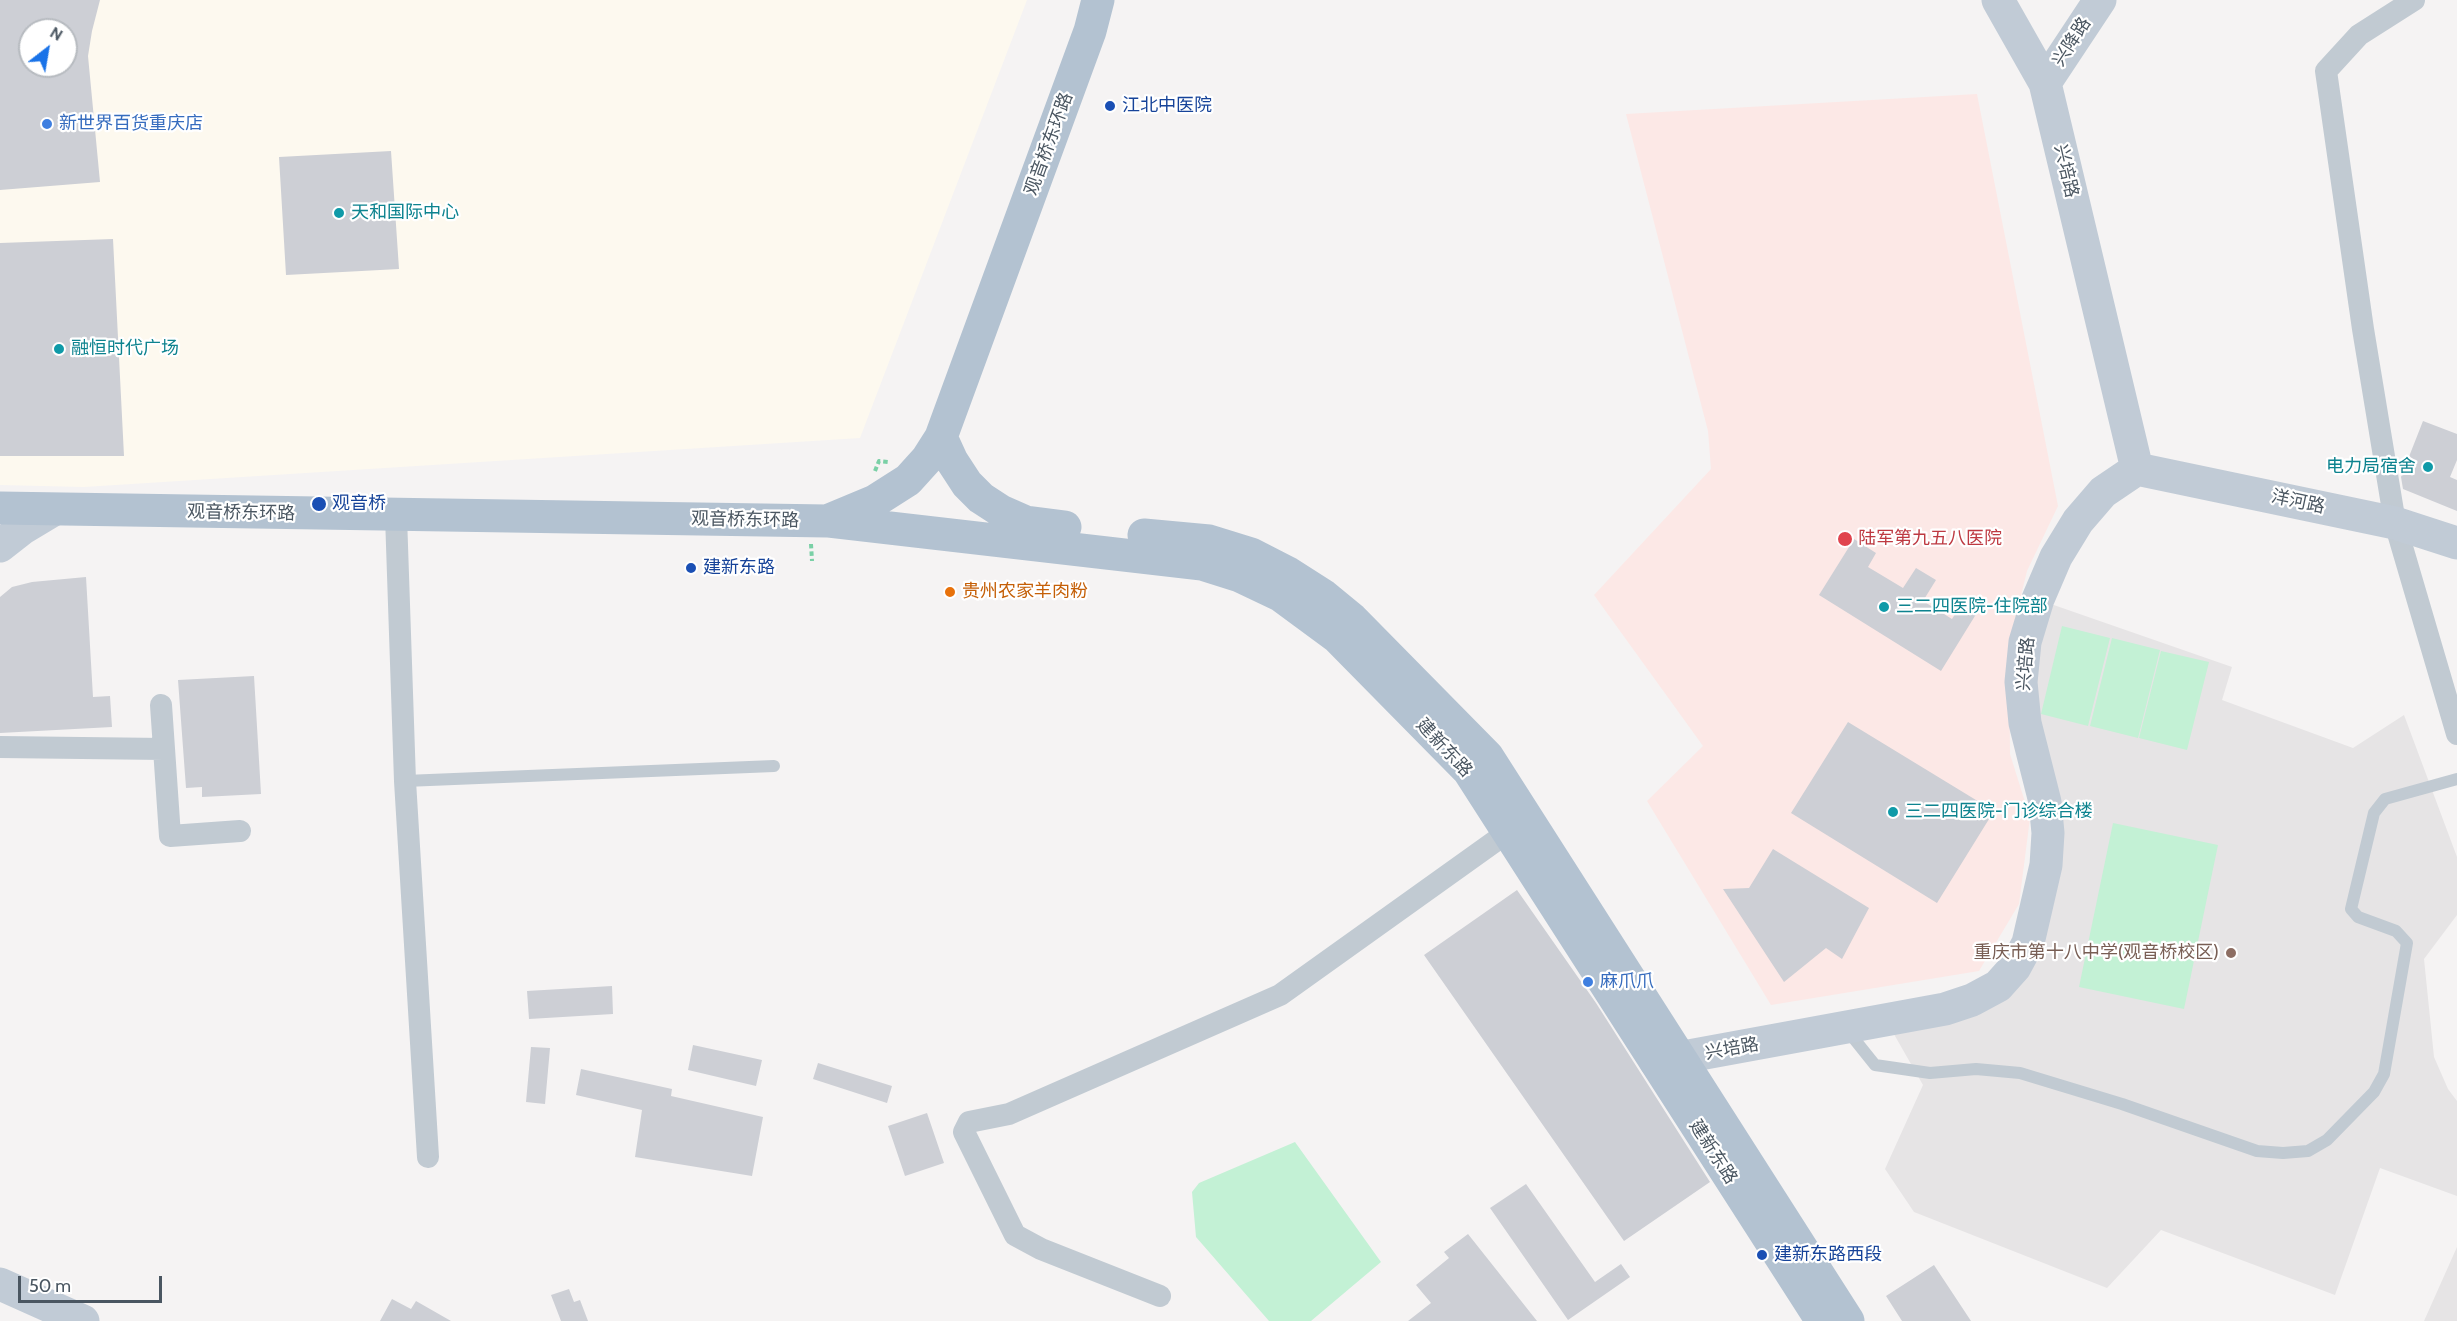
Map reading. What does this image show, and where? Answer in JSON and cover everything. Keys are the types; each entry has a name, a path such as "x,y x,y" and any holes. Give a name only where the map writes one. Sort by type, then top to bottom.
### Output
{"main road":[{"name":"观音桥东环路","path":"0,508 827,521 875,501 908,480 927,459 941,437 1090,31 1098,0"},
{"name":"建新东路","path":"941,437 952,461 967,484 981,498 1001,511 1026,522 1056,527 1209,541 1251,554 1288,573 1324,596 1352,619 1487,756 1822,1321"},
{"name":"建新东路","path":"827,521 1202,564 1240,576 1280,595 1337,637 1468,771 1848,1321"}],"street":[{"name":"兴培路","path":"1669,1060 1945,1009 1972,1000 1998,986 2015,967 2028,943 2046,865 2049,833 2045,802 2025,723 2021,682 2025,642 2038,599 2056,557 2078,521 2103,492 2137,469 2045,83 1998,0"},
{"name":"兴降路","path":"2045,83 2100,0"},
{"path":"2414,0 2359,35 2326,71 2363,330 2396,523 2457,734"},
{"name":"洋河路","path":"2137,469 2396,523 2457,543"},
{"path":"0,546 23,528 53,510"},
{"path":"396,516 405,781 428,1157"},
{"path":"160,705 170,836 240,831"},
{"path":"0,747 164,749"},
{"path":"1160,1296 1041,1249 1015,1235 964,1132 969,1122 1009,1114 1280,995 1508,832"},
{"path":"0,1284 83,1321"}],"lane":[{"path":"405,781 774,766"},
{"path":"1846,1029 1875,1065 1930,1073 1976,1069 2020,1073 2122,1104 2258,1151 2283,1153 2308,1150 2327,1140 2374,1092 2384,1074 2407,943 2396,931 2358,917 2351,909 2374,813 2385,799 2457,779"}],"shaded area":[{"path":"0,0 1027,0 860,438 84,487 0,485"},
{"name":"陆军第九五八医院","path":"1977,94 2058,506 2027,571 2009,645 2010,754 2030,818 2019,904 1979,971 1771,1005 1647,801 1703,746 1594,595 1711,469 1708,431 1626,114"},
{"name":"重庆市第十八中学(观音桥校区)","path":"2048,603 2232,667 2222,700 2353,748 2404,715 2457,857 2457,915 2424,959 2434,1057 2448,1089 2457,1101 2457,1196 2380,1168 2335,1295 2161,1230 2107,1288 1914,1212 1885,1169 1923,1085 1891,1029 2037,947 2032,683"},
{"path":"2457,1247 2457,1321 2424,1321"}],"green space":[{"path":"2062,626 2110,638 2088,726 2041,714"},
{"path":"2112,638 2160,650 2138,738 2090,726"},
{"path":"2161,651 2209,662 2187,750 2139,738"},
{"path":"2113,823 2218,845 2184,1009 2079,987"},
{"path":"1295,1142 1381,1262 1311,1321 1269,1321 1196,1237 1192,1192 1199,1183"}],"building":[{"name":"新世界百货重庆店","path":"0,0 100,0 88,56 100,182 0,190"},
{"name":"天和国际中心","path":"391,151 399,269 286,275 279,157"},
{"name":"融恒时代广场","path":"113,239 124,456 0,456 0,243"},
{"name":"电力局宿舍","path":"2423,421 2457,434 2457,460 2450,477 2457,480 2457,511 2403,489 2401,477"},
{"name":"三二四医院-住院部","path":"1854,539 1876,553 1868,567 1903,588 1916,568 1936,580 1923,601 1952,619 1963,602 1978,611 1941,671 1819,595"},
{"path":"86,577 93,697 110,696 112,727 0,733 0,597 12,587 32,582"},
{"path":"254,676 261,794 202,797 202,787 186,788 178,680"},
{"name":"三二四医院-门诊综合楼","path":"1848,722 1994,811 1937,903 1791,813"},
{"path":"1773,849 1869,908 1842,959 1826,948 1784,982 1723,889 1749,888"},
{"path":"1517,890 1596,1003 1710,1182 1624,1241 1424,955"},
{"path":"612,986 613,1014 529,1019 527,991"},
{"path":"693,1045 762,1060 756,1086 688,1070"},
{"path":"531,1047 550,1048 545,1104 526,1102"},
{"path":"818,1063 892,1086 887,1103 813,1079"},
{"path":"581,1069 672,1089 671,1096 763,1117 752,1176 635,1157 642,1110 576,1095"},
{"path":"927,1113 944,1163 905,1176 888,1126"},
{"path":"1526,1184 1595,1282 1621,1264 1630,1277 1568,1320 1490,1208"},
{"path":"1468,1234 1537,1321 1408,1321 1431,1303 1416,1285 1449,1258 1444,1252"},
{"path":"1934,1265 1971,1321 1902,1321 1886,1296"},
{"path":"569,1289 574,1302 580,1300 588,1321 561,1321 551,1295"},
{"path":"392,1299 411,1309 416,1301 451,1321 380,1321"}],"place":[{"name":"江北中医院","path":"1110,106"},
{"name":"新世界百货重庆店","path":"47,124"},
{"name":"天和国际中心","path":"339,213"},
{"name":"融恒时代广场","path":"59,349"},
{"name":"电力局宿舍","path":"2428,467"},
{"name":"观音桥","path":"319,504"},
{"name":"陆军第九五八医院","path":"1845,539"},
{"name":"建新东路","path":"691,568"},
{"name":"贵州农家羊肉粉","path":"950,592"},
{"name":"三二四医院-住院部","path":"1884,607"},
{"name":"三二四医院-门诊综合楼","path":"1893,812"},
{"name":"重庆市第十八中学(观音桥校区)","path":"2231,953"},
{"name":"麻爪爪","path":"1588,982"},
{"name":"建新东路西段","path":"1762,1255"}]}
